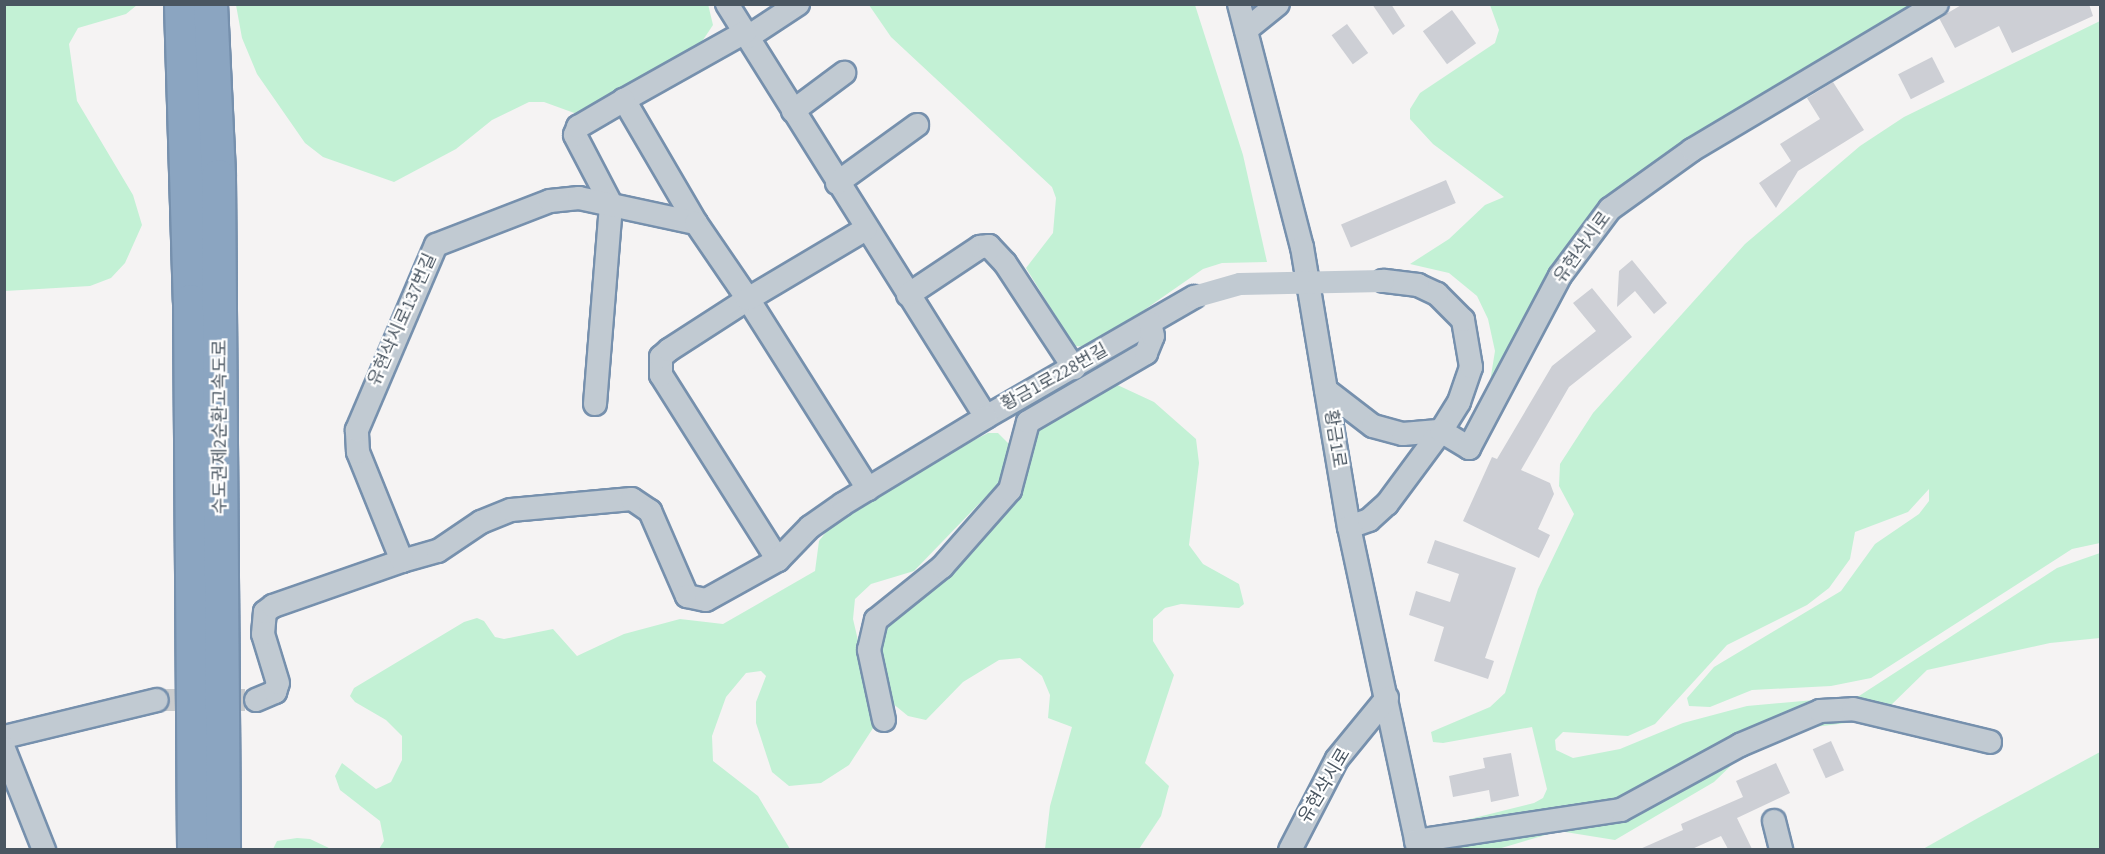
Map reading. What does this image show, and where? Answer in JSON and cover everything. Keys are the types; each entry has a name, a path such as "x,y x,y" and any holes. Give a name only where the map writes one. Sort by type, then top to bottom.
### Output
{"highway":[{"name":"수도권제2순환고속도로","path":"181,4 190,301 194,849"},
{"name":"수도권제2순환고속도로","path":"210,4 219,235 223,849"}],"street":[{"name":"황금1로228번길","path":"727,4 837,183 986,417 1194,297 1240,284 1383,281 1418,285 1437,294 1452,304 1469,334 1471,368 1467,383 1441,431"},
{"path":"595,404 611,204 575,135 578,127 798,4"},
{"name":"황금1로","path":"1239,4 1302,247 1349,527 1417,845"},
{"path":"1246,30 1278,4"},
{"name":"유현삭시로","path":"1441,431 1469,448 1560,276 1610,209 1692,150 1937,4"},
{"path":"793,111 844,73"},
{"path":"624,100 696,223 748,298 868,489"},
{"path":"837,183 917,125"},
{"name":"유현삭시로137번길","path":"402,561 356,442 362,415 429,256 446,239 550,201 579,198 696,223"},
{"path":"778,560 658,366 669,350 748,298 866,229"},
{"path":"908,295 980,247 989,246 1005,262 1074,368"},
{"path":"884,720 869,650 876,620 942,567 1010,490 1028,423 1146,353 1152,345 1150,323"},
{"path":"1326,390 1387,431 1441,431"},
{"path":"256,700 275,692 278,683 263,634 265,612 273,606 402,561 438,551 482,522 512,510 620,498 643,503 650,511 680,588 696,600 722,593 778,560 810,528 868,489 986,417"},
{"path":"1349,527 1369,520 1388,504 1441,431"},
{"name":"유현삭시로","path":"1290,849 1337,759 1387,698"},
{"path":"4,736 157,700"},
{"path":"1417,845 1621,810 1740,745 1820,711 1853,710 1990,742"},
{"path":"4,749 44,849"},
{"path":"1774,821 1781,849"}],"green space":[{"path":"708,4 713,25 701,43 588,111 577,114 544,102 529,102 492,120 456,149 394,182 323,157 305,143 257,74 242,38 236,5"},
{"path":"4,5 137,5 126,14 78,28 69,44 77,101 133,195 142,225 125,263 111,278 90,286 5,291"},
{"path":"869,5 1195,5 1243,155 1267,262 1222,263 1203,269 1091,347 1074,346 1026,268 1053,233 1056,198 1052,187 891,37"},
{"path":"1490,5 1921,5 1627,187 1489,388 1495,351 1488,319 1477,296 1449,273 1410,264 1449,239 1485,205 1504,197 1433,144 1410,119 1410,109 1420,93 1495,43 1499,30"},
{"path":"2100,21 2100,543 2072,549 1871,678 1831,686 1752,690 1710,707 1689,706 1687,698 1714,667 1841,591 1875,544 1919,514 1929,501 1929,489 1908,512 1855,532 1850,559 1829,588 1807,605 1727,645 1655,724 1628,736 1563,732 1555,740 1556,750 1573,758 1620,749 1683,723 1747,706 1859,696 2057,568 2100,553 2100,638 2050,643 1927,670 1887,709 1862,721 1791,730 1745,752 1714,782 1615,840 1559,831 1498,849 1460,849 1454,823 1534,803 1543,798 1547,789 1532,727 1443,743 1433,742 1431,732 1490,707 1505,693 1538,589 1574,514 1559,486 1560,464 1593,413 1745,244 1860,146 1904,117"},
{"path":"1111,382 1154,402 1196,439 1199,463 1189,545 1203,564 1239,584 1244,604 1239,608 1181,604 1165,608 1153,619 1153,641 1174,675 1145,763 1169,786 1161,816 1139,849 1045,849 1050,806 1072,727 1048,718 1050,695 1042,676 1020,658 999,660 963,682 926,720 908,716 886,698 880,683 880,624 998,511 1029,435"},
{"path":"988,433 998,433 1010,445 1000,482 914,571 871,584 855,599 853,619 877,722 849,765 821,783 789,786 772,772 756,723 756,702 766,676 761,671 746,673 726,697 712,736 713,761 758,796 790,849 379,849 384,841 380,821 340,790 335,776 342,763 376,789 391,782 402,760 402,736 386,720 355,702 350,696 354,688 464,622 477,618 484,621 495,637 504,639 553,629 577,656 624,634 680,619 723,624 815,571 819,541 830,527 930,463"},
{"path":"2100,752 2100,849 1923,849 1978,818"},
{"path":"310,839 331,849 273,849 277,841"}],"building":[{"path":"1372,4 1391,4 1405,26 1393,35"},
{"path":"1963,4 2089,4 2093,16 2012,53 1999,26 1955,48 1939,18"},
{"path":"1452,10 1476,43 1447,64 1423,31"},
{"path":"1347,24 1368,53 1353,64 1332,35"},
{"path":"1932,57 1945,82 1911,99 1898,74"},
{"path":"1833,82 1864,130 1798,171 1776,208 1759,183 1791,161 1780,144 1820,119 1807,98"},
{"path":"1446,180 1456,203 1351,248 1341,225"},
{"path":"1632,260 1667,303 1654,314 1635,291 1617,307 1619,271"},
{"path":"1592,288 1632,337 1569,387 1521,470 1550,483 1554,494 1538,529 1550,535 1539,558 1463,521 1492,457 1497,459 1552,366 1596,331 1573,303"},
{"path":"1435,540 1516,568 1485,658 1494,661 1488,679 1434,661 1444,627 1409,615 1416,591 1450,602 1459,574 1427,563"},
{"path":"1831,741 1844,770 1826,778 1813,749"},
{"path":"1511,753 1519,796 1491,802 1489,790 1453,797 1449,776 1485,768 1483,758"},
{"path":"1776,763 1790,793 1737,818 1752,849 1728,849 1721,836 1692,849 1640,849 1683,830 1681,824 1743,797 1736,781"}],"tunnel":[{"path":"157,700 256,700"}]}
